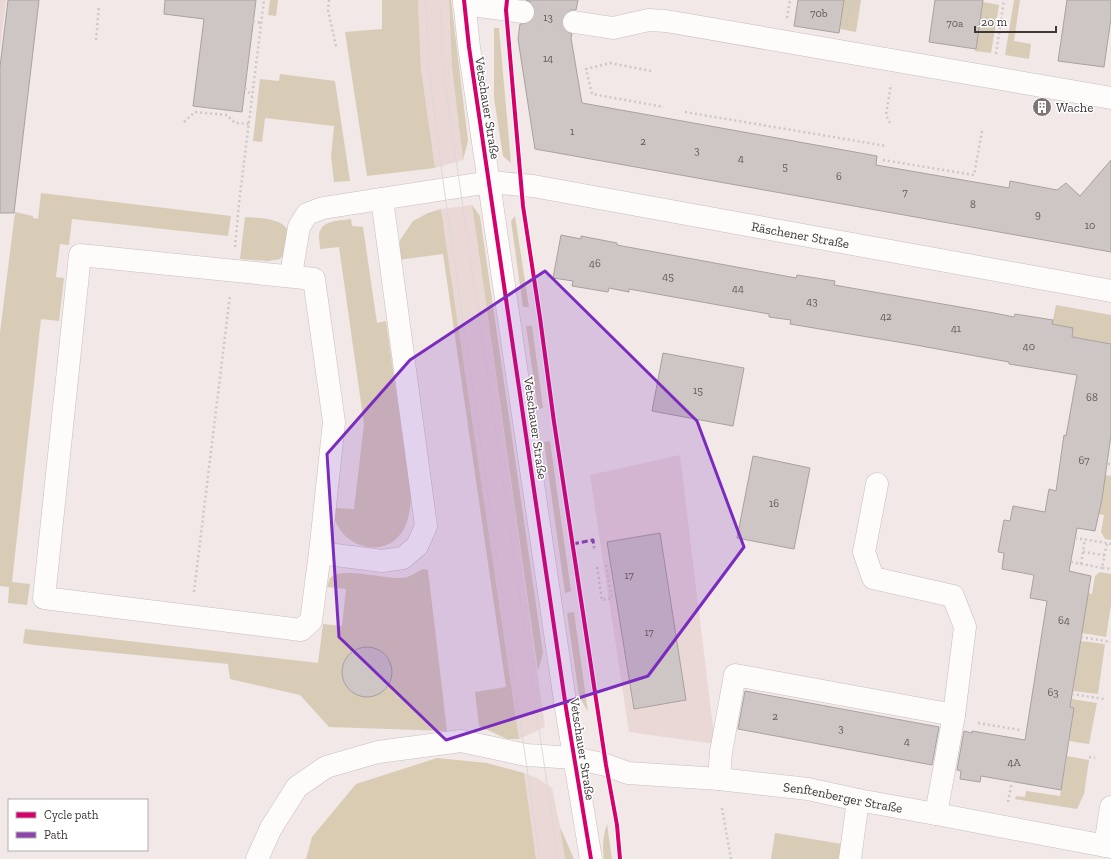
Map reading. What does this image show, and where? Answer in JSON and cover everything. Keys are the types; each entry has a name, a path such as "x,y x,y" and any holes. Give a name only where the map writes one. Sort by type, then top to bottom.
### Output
{"street":[{"path":"468,2 523,12"},
{"name":"Vetschauer Straße","path":"468,2 469,47 591,859"},
{"path":"574,22 613,28 649,20 666,21 1111,98"},
{"name":"Räschener Straße","path":"291,275 299,227 307,214 323,208 490,182 533,186 1111,292"},
{"path":"320,553 382,561 403,558 417,546 426,526 382,199"},
{"path":"80,255 233,269 314,279 334,422 320,553 310,621 301,630 44,598 80,255"},
{"path":"876,484 864,552 873,578 953,596 966,627 954,715 936,814"},
{"path":"719,780 721,752 735,675 954,715"},
{"name":"Senftenberger Straße","path":"257,859 271,828 298,787 326,767 378,752 461,741 526,755 575,758 606,765 628,773 808,789 858,800 1108,847"},
{"path":"850,859 858,800"},
{"path":"1108,847 1111,807"}],"path":[{"path":"191,616 264,0"},
{"path":"329,0 328,10 336,46"},
{"path":"845,32 850,4 854,0"},
{"path":"996,54 1004,0"},
{"path":"96,40 100,6"},
{"path":"253,21 261,23"},
{"path":"651,70 610,63 586,69 592,94 664,107"},
{"path":"245,88 252,96"},
{"path":"890,95 886,115 890,123"},
{"path":"184,122 195,112 227,115 235,123 249,124"},
{"path":"685,112 886,146"},
{"path":"883,160 974,175 982,131"},
{"path":"1075,538 1111,544"},
{"path":"1081,564 1085,539"},
{"path":"1102,568 1107,543"},
{"path":"594,548 595,552"},
{"path":"1083,552 1104,555"},
{"path":"1071,562 1111,569"},
{"path":"597,567 602,600 612,598 606,565"},
{"path":"1081,637 1111,642"},
{"path":"1072,694 1104,699"},
{"path":"1089,757 1095,758"},
{"path":"1008,802 1012,781"},
{"path":"722,808 731,859"}],"highlighted area":[{"path":"545,271 697,421 744,547 648,676 446,740 339,637 327,454 410,360"}],"shaded area":[{"path":"0,0 6,0 0,49"},
{"path":"270,0 278,0 276,16 268,15"},
{"path":"382,0 418,0 421,69 435,168 367,176 345,32 382,29"},
{"path":"418,0 449,0 452,68 463,160 435,168 421,69"},
{"path":"449,0 451,0 468,141 463,160 452,68"},
{"path":"844,0 861,0 856,32 840,29"},
{"path":"1014,0 1020,0 1014,41 1031,44 1029,59 1005,55"},
{"path":"983,2 999,5 991,53 975,51"},
{"path":"494,28 499,28 511,163 503,156 494,98"},
{"path":"280,74 335,81 350,181 334,182 331,156 334,126 265,118 262,142 253,141 260,79 279,81"},
{"path":"41,193 231,216 228,236 72,219 69,245 60,244 56,277 64,278 59,321 41,319 12,582 30,584 27,605 8,603 9,587 0,586 0,333 15,212 33,216 33,218 38,219"},
{"path":"472,205 545,727 519,739 441,209"},
{"path":"472,205 480,216 543,653 538,671"},
{"path":"441,209 519,739 507,739 479,726 475,692 506,687 443,254 398,260 400,240 413,221 428,213"},
{"path":"515,216 529,307 523,307 511,221"},
{"path":"245,217 263,218 275,221 281,223 285,227 289,233 288,250 280,259 268,261 240,259"},
{"path":"351,219 352,226 363,227 377,323 386,321 411,497 408,518 401,533 391,543 374,547 357,544 349,539 343,533 335,519 336,508 354,509 364,424 339,247 320,249 319,237 322,227 326,224"},
{"path":"1056,305 1111,315 1111,344 1072,337 1073,328 1052,324"},
{"path":"526,326 532,326 543,408 538,409"},
{"path":"550,441 571,591 565,593 544,442"},
{"path":"680,455 715,744 629,732 590,475"},
{"path":"1105,475 1111,476 1111,540 1105,539 1101,532 1104,515 1098,514"},
{"path":"423,569 428,570 447,731 329,727 300,695 230,679 228,664 23,643 25,629 318,663 323,624 342,626 346,589 327,587 330,578 343,573 353,573 403,578"},
{"path":"1100,572 1111,574 1111,605 1106,637 1082,633 1088,593 1092,594 1095,576"},
{"path":"574,612 588,712 579,696 567,613"},
{"path":"1081,641 1105,644 1098,694 1073,691"},
{"path":"1072,699 1097,703 1089,744 1069,741 1074,708 1070,707"},
{"path":"1067,756 1089,760 1084,794 1077,809 1015,799 1016,796 1025,797 1026,791 1060,796"},
{"path":"437,758 487,763 524,773 536,859 306,859 312,837 356,784"},
{"path":"524,773 537,778 552,788 565,859 536,859"},
{"path":"607,824 612,859 604,859 603,842"},
{"path":"560,827 574,859 565,859"},
{"path":"775,833 842,844 839,859 771,859"}],"building":[{"path":"8,0 39,0 14,213 0,213 0,67"},
{"path":"165,0 256,0 242,112 193,106 204,19 164,14"},
{"path":"526,0 578,0 576,10 570,10 565,14 562,20 563,27 566,31 572,34 571,38 582,103 877,156 876,165 1009,188 1010,181 1057,190 1066,183 1080,196 1111,160 1111,252 535,149 518,39 520,24 528,23 533,20 535,14 534,7 531,2"},
{"path":"798,0 844,0 839,33 794,26"},
{"path":"935,0 983,0 976,49 929,42"},
{"path":"1067,0 1111,0 1111,18 1104,67 1058,61"},
{"path":"561,235 581,239 581,236 617,243 617,245 796,278 797,275 835,281 834,285 1014,317 1015,314 1053,320 1052,324 1073,328 1072,337 1111,344 1111,435 1102,499 1095,531 1077,528 1069,571 1091,576 1070,707 1074,708 1061,790 981,776 980,782 960,779 961,771 957,770 964,731 1025,740 1047,601 1030,598 1034,575 1002,569 1004,553 998,552 1004,520 1010,521 1013,506 1045,512 1049,489 1056,491 1064,435 1066,436 1077,375 1009,364 1009,362 910,344 790,324 791,320 769,317 769,314 629,289 629,292 609,288 608,292 572,286 573,281 553,278"},
{"path":"663,353 744,368 733,426 652,411"},
{"path":"753,456 810,468 794,549 737,538"},
{"path":"660,533 686,700 634,709 607,542"},
{"path":"367,647 381,651 388,658 392,672 388,686 381,693 367,697 353,693 346,686 342,672 346,658 353,651"},
{"path":"745,691 939,727 932,765 738,729"}],"tunnel":[{"path":"523,12 574,22"}],"tram line":[{"path":"426,0 429,70 444,188 540,859"},
{"path":"440,0 443,70 558,859"}],"marked path":[{"path":"573,544 593,540 594,547"}],"cycle path":[{"path":"464,0 469,47 566,708 591,859"},
{"path":"507,0 506,10 523,206 606,765 617,825 620,859"}],"place":[{"name":"Wache","path":"1042,107"}]}
